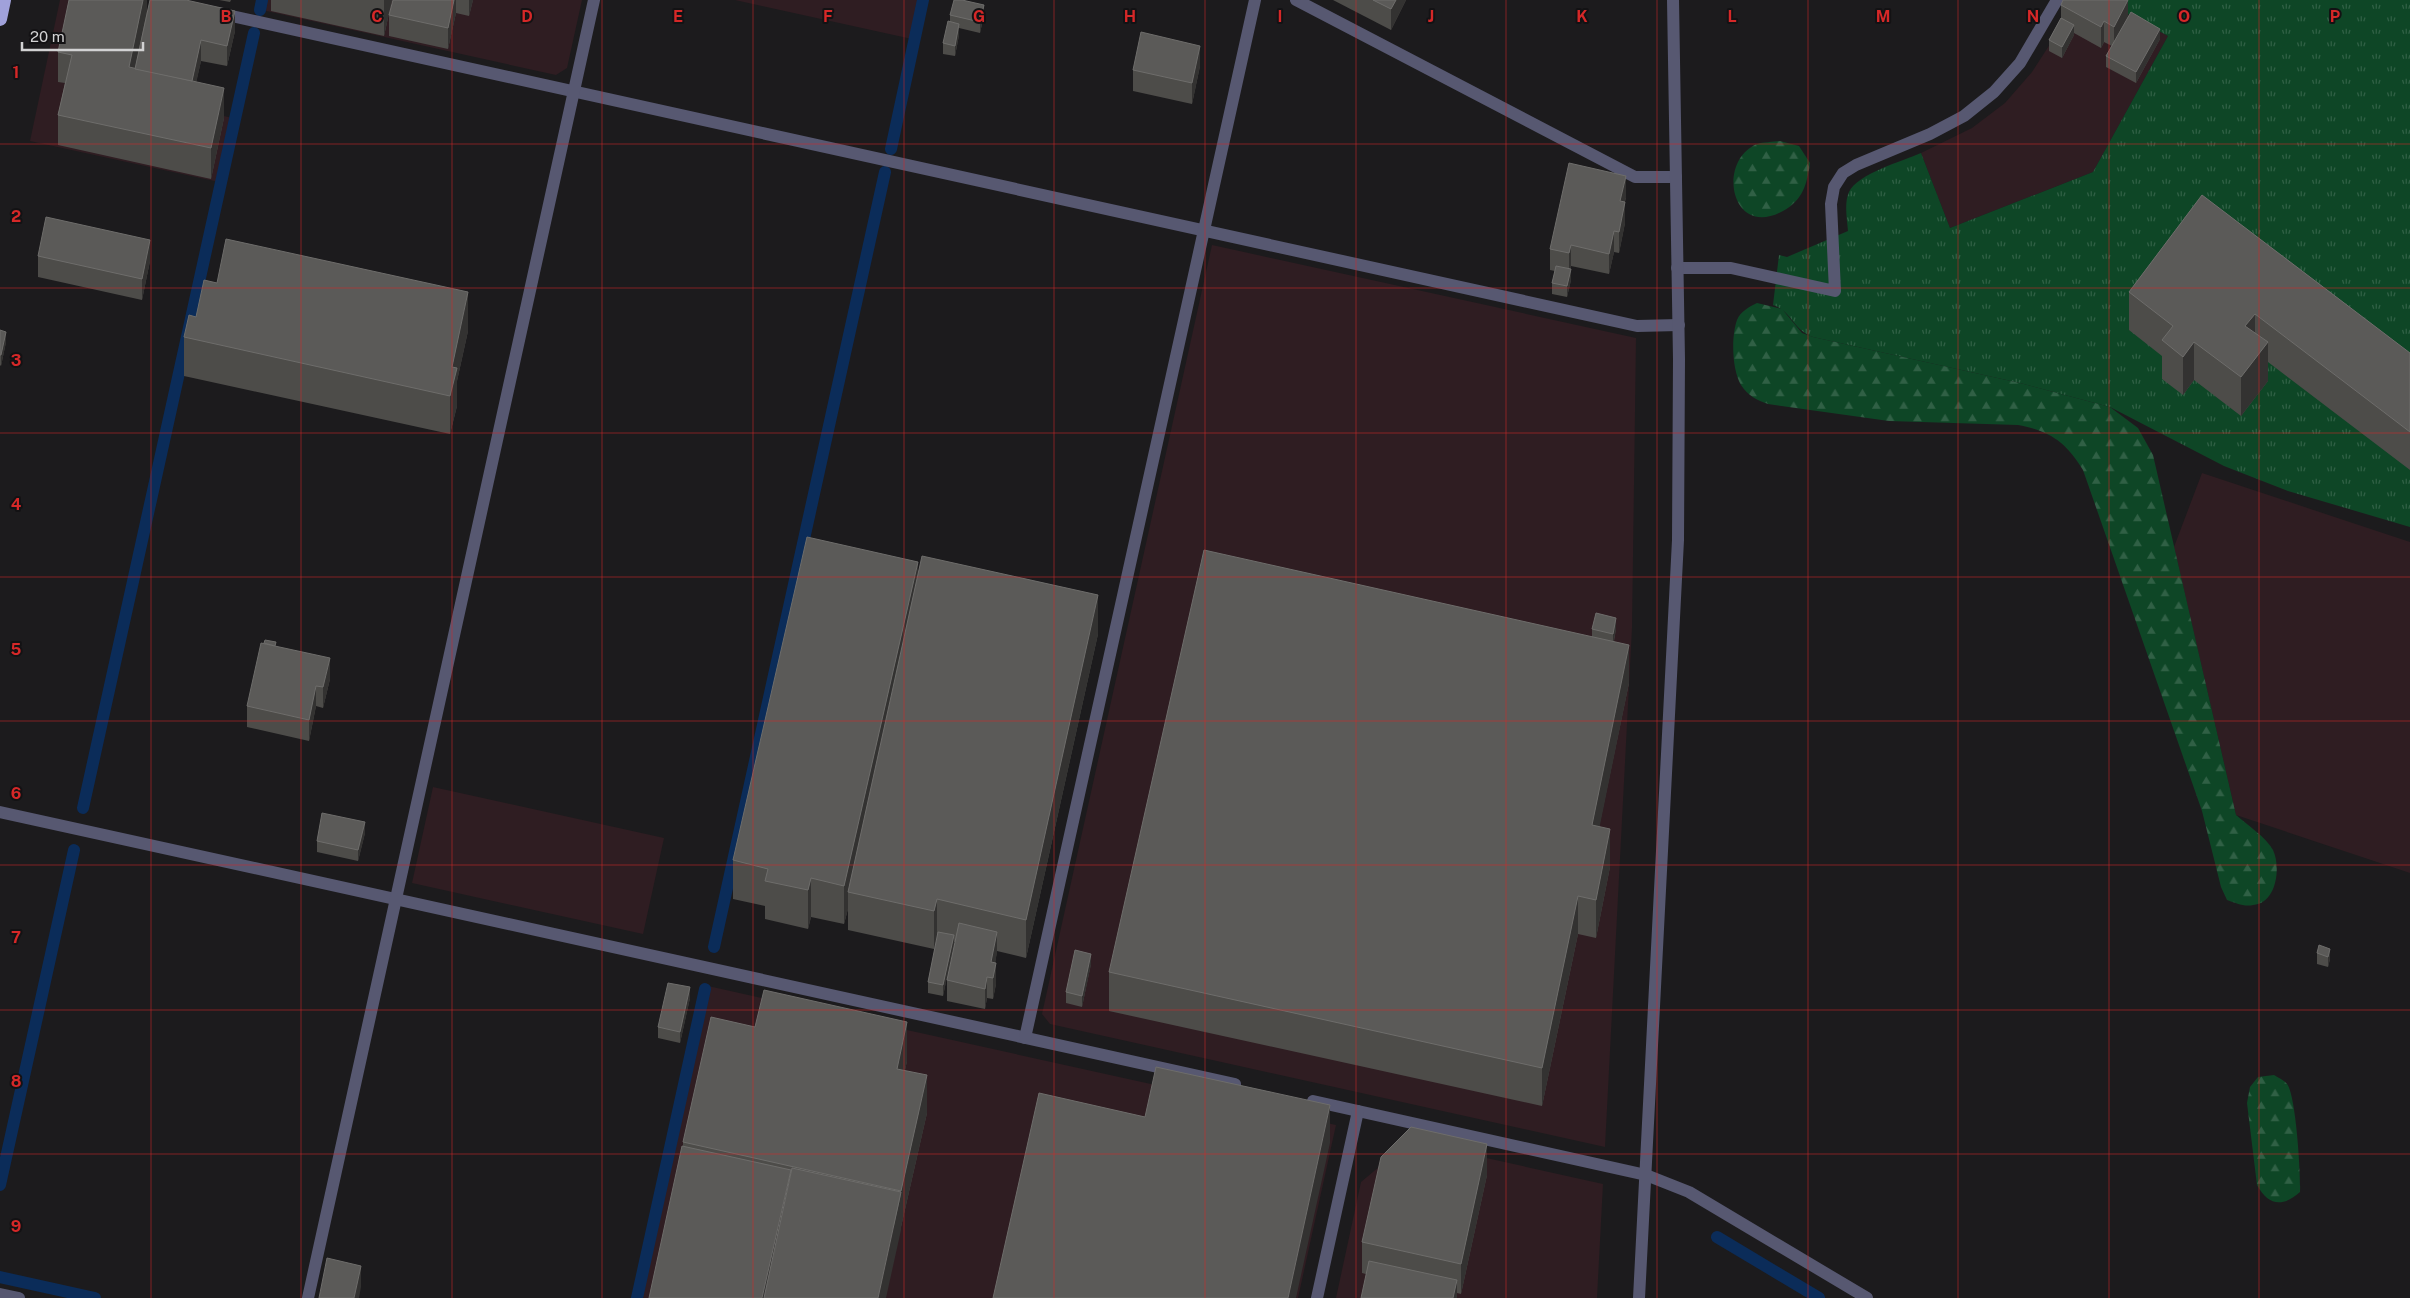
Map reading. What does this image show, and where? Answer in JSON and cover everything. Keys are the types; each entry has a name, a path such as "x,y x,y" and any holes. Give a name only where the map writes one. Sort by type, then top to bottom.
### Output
{"highway":[{"path":"0,20 4,0"}],"street":[{"path":"308,1298 594,0"},
{"path":"1025,1038 1255,0"},
{"path":"1296,0 1635,178 1676,177"},
{"path":"1639,1298 1675,630 1679,450 1679,325 1673,0"},
{"path":"1677,268 1732,268 1835,290 1831,204 1834,187 1842,173 1856,165 1930,134 1964,116 1994,92 2020,63 2057,0"},
{"path":"208,11 1637,326 1679,325"},
{"path":"0,812 1244,1086"},
{"path":"1301,1098 1646,1175 1689,1192 1867,1298"},
{"path":"1317,1298 1358,1111"},
{"path":"0,1294 19,1298"}],"shaded area":[{"path":"60,0 103,0 150,10 131,96 233,118 219,182 30,141"},
{"path":"265,0 582,0 567,68 556,75 262,10"},
{"path":"735,0 920,0 912,39"},
{"path":"2102,0 2168,36 2093,172 1950,228 1921,153 1972,128 2005,103 2032,72 2054,38"},
{"path":"1212,245 1636,338 1632,628 1605,1147 1050,1024 1042,1014"},
{"path":"2202,473 2410,542 2410,873 2236,815 2174,547"},
{"path":"433,787 664,838 643,934 412,883"},
{"path":"708,986 1336,1125 1298,1298 640,1298"},
{"path":"1410,1141 1603,1184 1597,1298 1336,1298 1361,1182"}],"green space":[{"path":"2102,0 2410,0 2410,527 2288,491 2224,466 2110,407 2020,383 1813,337 1801,330 1780,308 1773,305 1779,255 1787,257 1848,231 1846,206 1849,192 1861,179 1881,169 1921,153 1950,228 2093,172 2168,36"},
{"path":"1780,141 1799,146 1810,163 1803,191 1790,207 1783,211 1765,217 1751,215 1741,207 1735,195 1733,180 1736,166 1744,153 1757,144"},
{"path":"1757,303 1782,309 1802,333 1813,337 2020,383 2110,407 2138,428 2153,455 2236,815 2266,840 2273,850 2275,857 2277,874 2272,891 2267,898 2261,903 2253,905 2240,904 2227,900 2221,887 2202,811 2083,470 2077,460 2063,445 2048,434 2018,425 1889,421 1768,404 1760,401 1750,395 1741,385 1733,353 1737,320 1743,312"},
{"path":"2274,1075 2287,1084 2290,1091 2300,1170 2300,1192 2281,1202 2276,1202 2266,1197 2257,1185 2247,1103 2250,1087 2258,1077"}],"building":[{"path":"69,0 143,0 129,67 224,88 211,148 58,115 72,55 58,52"},
{"path":"150,0 186,0 235,11 227,46 201,40 192,81 135,69"},
{"path":"393,0 454,0 448,28 389,15"},
{"path":"954,0 984,5 980,22 950,15"},
{"path":"1373,0 1396,0 1391,9"},
{"path":"2063,0 2128,0 2114,27 2104,21 2101,27 2061,5"},
{"path":"2131,12 2160,29 2136,72 2106,56"},
{"path":"2061,18 2074,25 2062,47 2049,40"},
{"path":"948,21 959,24 955,46 943,43"},
{"path":"1141,32 1200,46 1192,83 1133,70"},
{"path":"1569,163 1626,176 1620,201 1625,202 1619,232 1614,231 1609,254 1571,245 1569,253 1550,249"},
{"path":"2202,195 2410,353 2410,432 2255,314 2245,326 2268,342 2241,377 2194,342 2183,357 2162,340 2173,326 2129,292"},
{"path":"46,217 150,240 142,279 38,256"},
{"path":"226,239 468,292 452,367 457,368 450,396 184,337 189,315 196,317 204,280 217,283"},
{"path":"1556,266 1571,269 1567,286 1552,283"},
{"path":"0,330 6,332 1,355 0,355"},
{"path":"807,537 918,562 844,886 811,878 808,890 765,881 768,869 733,860"},
{"path":"1204,550 1629,645 1592,825 1610,829 1596,900 1578,896 1542,1068 1109,972"},
{"path":"922,556 1098,595 1026,920 937,899 934,911 848,892"},
{"path":"1596,613 1616,618 1613,634 1592,629"},
{"path":"265,640 276,642 275,646 264,643"},
{"path":"261,643 330,658 323,687 316,686 309,720 247,706"},
{"path":"322,813 365,822 358,850 317,841"},
{"path":"959,923 997,932 991,962 996,963 993,978 987,977 985,989 947,980"},
{"path":"938,932 954,935 943,985 928,982"},
{"path":"2319,945 2330,949 2328,957 2317,953"},
{"path":"1075,950 1091,954 1082,996 1066,992"},
{"path":"668,983 690,987 680,1032 658,1027"},
{"path":"764,990 907,1022 897,1069 927,1075 901,1191 683,1142 711,1017 755,1027"},
{"path":"1156,1067 1330,1105 1288,1298 993,1298 1039,1093 1145,1117"},
{"path":"1411,1127 1487,1144 1461,1264 1362,1242 1381,1157"},
{"path":"682,1146 791,1170 762,1298 649,1298"},
{"path":"792,1168 901,1192 878,1298 764,1298"},
{"path":"327,1258 361,1266 354,1298 319,1298"},
{"path":"1369,1261 1457,1280 1453,1298 1361,1298"}],"waterway":[{"path":"260,10 262,0"},
{"path":"891,149 923,0"},
{"path":"83,808 254,33"},
{"path":"714,947 885,172"},
{"path":"0,1185 74,850"},
{"path":"637,1298 705,989"},
{"path":"1717,1237 1819,1298"},
{"path":"0,1277 95,1298"}]}
